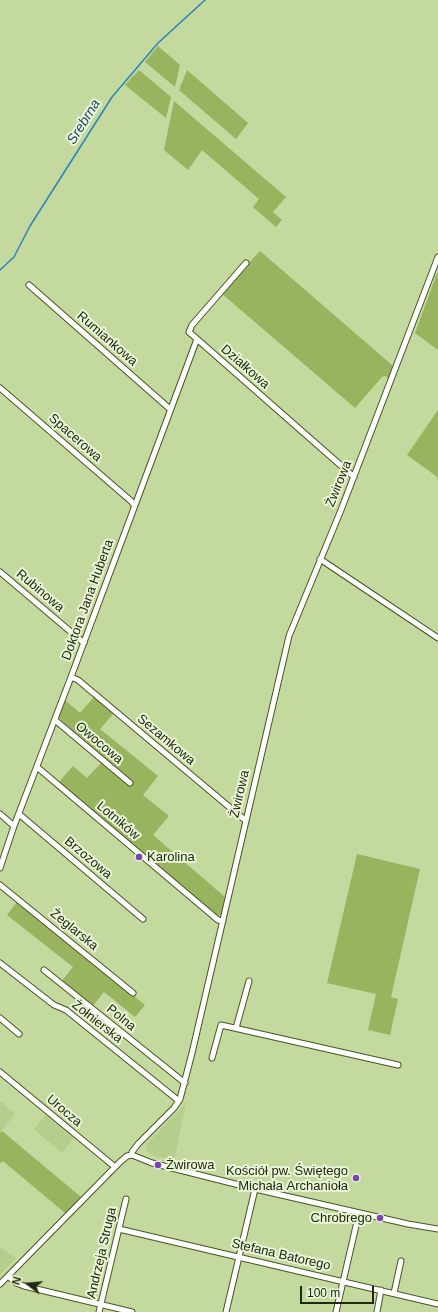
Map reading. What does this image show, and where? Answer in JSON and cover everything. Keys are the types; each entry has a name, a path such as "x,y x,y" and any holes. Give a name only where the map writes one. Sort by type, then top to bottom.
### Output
{"street":[{"name":"Żwirowa","path":"0,1284 114,1167 124,1158 132,1155 132,1152 138,1144 174,1108 179,1101 185,1083 286,645 354,477 438,257"},
{"path":"197,339 189,332 192,325 246,263"},
{"name":"Rumiankowa","path":"29,285 170,409"},
{"name":"Działkowa","path":"197,339 354,477"},
{"name":"Doktora Jana Huberta","path":"0,868 14,826 197,339"},
{"name":"Spacerowa","path":"0,388 132,501 134,505"},
{"path":"320,559 438,638"},
{"name":"Rubinowa","path":"0,572 84,643"},
{"name":"Sezamkowa","path":"71,677 78,680 246,822"},
{"name":"Owocowa","path":"55,720 130,783"},
{"name":"Lotników","path":"37,767 218,920 223,921"},
{"path":"0,814 14,826"},
{"name":"Brzozowa","path":"19,814 143,919"},
{"name":"Żeglarska","path":"0,885 133,993"},
{"name":"Żołnierska","path":"0,963 54,1005 66,1010 179,1101"},
{"name":"Polna","path":"44,970 185,1083"},
{"path":"236,1028 249,981"},
{"path":"0,1018 19,1034"},
{"path":"212,1058 222,1025 398,1065"},
{"name":"Urocza","path":"0,1072 114,1167"},
{"path":"132,1155 152,1164 255,1189 408,1224 438,1229"},
{"path":"226,1312 255,1189"},
{"name":"Andrzeja Struga","path":"100,1312 100,1304 126,1199"},
{"path":"336,1312 359,1213"},
{"name":"Stefana Batorego","path":"119,1229 438,1304"},
{"path":"394,1293 401,1261"},
{"path":"8,1277 16,1283 24,1286 132,1312"},
{"path":"377,1312 381,1290"}],"shaded area":[{"path":"158,46 180,65 175,87 145,62"},
{"path":"139,70 171,97 166,118 125,85"},
{"path":"187,70 248,123 236,139 179,90"},
{"path":"174,101 286,197 273,212 282,220 276,227 253,207 259,199 202,150 188,170 164,150"},
{"path":"260,251 392,365 393,369 389,379 385,376 382,377 355,408 221,293"},
{"path":"438,273 438,350 415,333"},
{"path":"438,410 438,479 407,455"},
{"path":"94,697 114,713 100,729 158,776 143,795 169,816 153,835 225,897 221,915 217,916 59,782 73,766 87,778 101,763 129,786 133,782 59,717 65,700 80,713"},
{"path":"357,854 420,869 391,997 398,999 390,1035 368,1030 376,994 327,983"},
{"path":"17,902 145,1005 135,1017 104,992 92,1007 61,982 73,967 7,915"},
{"path":"0,1101 15,1114 0,1133"},
{"path":"186,1103 174,1161 151,1155 146,1150 146,1145"},
{"path":"46,1115 74,1138 62,1153 34,1129"},
{"path":"2,1131 81,1197 65,1213 3,1161 0,1163 0,1133"},
{"path":"0,1247 16,1258 0,1275"}],"waterway":[{"name":"Srebrna","path":"0,270 14,257 30,226 112,97 158,43 205,0"}],"place":[{"name":"Karolina","path":"139,857"},
{"name":"Żwirowa","path":"158,1165"},
{"name":"Kościół pw. Świętego Michała Archanioła","path":"356,1178"},
{"name":"Chrobrego","path":"380,1218"}]}
